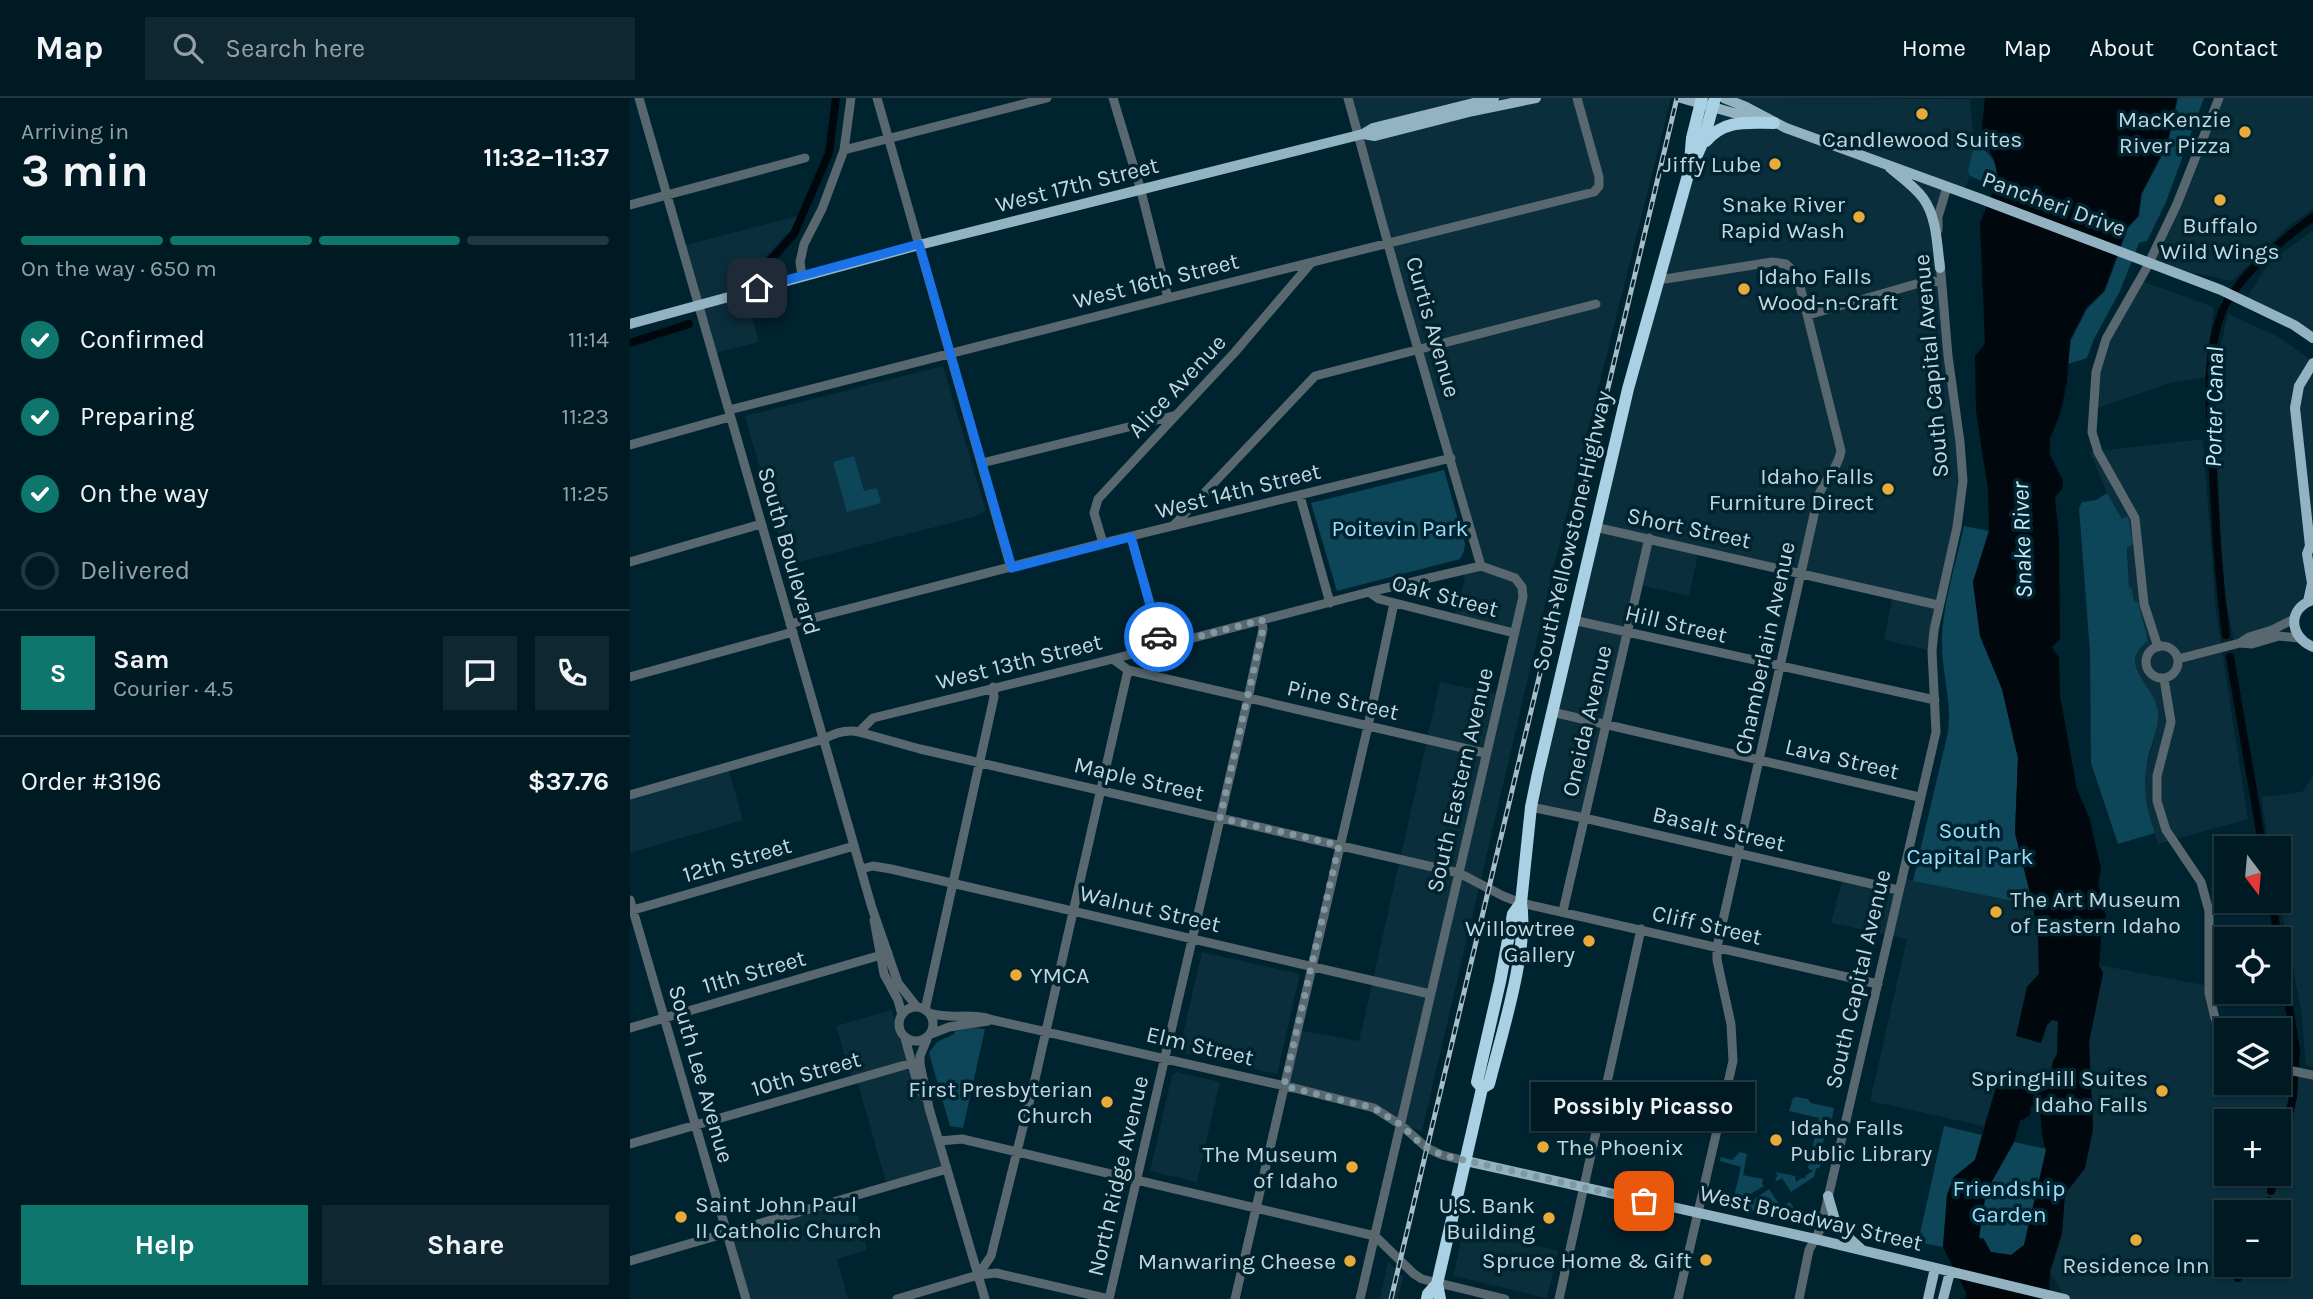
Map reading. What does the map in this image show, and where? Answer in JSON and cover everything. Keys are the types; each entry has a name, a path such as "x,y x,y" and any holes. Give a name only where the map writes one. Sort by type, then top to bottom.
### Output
{"highway":[{"name":"South Yellowstone Highway","path":"1437,1284 1482,1088 1489,1084 1519,957 1531,807 1573,620 1628,389 1688,175 1692,138 1707,102"},
{"path":"1688,175 1706,141 1721,127 1774,123"},
{"path":"1427,1299 1437,1284"},
{"path":"1437,1284 1440,1299"}],"main road":[{"name":"West 17th Street","path":"630,324 919,244 1141,191 1494,98"},
{"name":"West 17th Street","path":"1361,135 1376,136 1517,100 1536,98"},
{"path":"1681,98 1707,102"},
{"name":"Pancheri Drive","path":"1724,98 1774,123"},
{"name":"Pancheri Drive","path":"1707,102 1774,123 2128,254 2147,266 2221,290 2294,325 2313,338"},
{"path":"1885,164 1925,201 1932,216 1940,268"},
{"path":"2313,363 2299,386 2295,408 2311,548 2307,555 2312,583 2310,601 2301,606 2294,619 2295,632 2299,638 2313,647"},
{"name":"West Broadway Street","path":"1466,1161 1815,1239 2064,1299"},
{"path":"1828,1196 1838,1228 1863,1251"},
{"path":"1928,1299 1935,1268"},
{"path":"1943,1299 1953,1273"}],"street":[{"name":"South Boulevard","path":"639,98 884,954 898,983 924,1010"},
{"path":"802,276 800,262 804,244 844,150 851,98"},
{"path":"877,98 1012,568"},
{"path":"844,150 1047,98"},
{"path":"1113,98 1141,191 1168,298"},
{"name":"Curtis Avenue","path":"1348,98 1361,135 1389,244 1481,566"},
{"name":"West 16th Street","path":"630,445 729,414 951,353 1594,192 1599,186 1599,177 1577,98"},
{"path":"2158,647 2144,604 2135,518 2098,453 2092,432 2095,372 2100,354 2177,204 2219,98"},
{"path":"630,205 805,158"},
{"name":"South Capital Avenue","path":"1799,1299 1810,1250 1821,1228 1936,732 1932,651 1938,604 1957,527 1963,481 1940,268 1938,217 1947,187"},
{"name":"Alice Avenue","path":"1103,543 1094,513 1098,499 1235,352 1312,262"},
{"name":"Chamberlain Avenue","path":"1659,277 1665,279 1772,262 1786,264 1797,274 1841,451 1839,464 1822,485 1818,497 1717,947 1734,1053 1678,1299"},
{"path":"1808,315 1930,280 1941,282"},
{"path":"1173,526 1315,376 1597,304"},
{"path":"982,463 1174,416"},
{"name":"West 14th Street","path":"630,677 791,628 1103,543 1451,458"},
{"path":"1300,496 1330,603"},
{"path":"630,562 761,524"},
{"name":"Short Street","path":"1595,527 1938,604"},
{"path":"1131,537 1162,646"},
{"name":"Oneida Avenue","path":"1563,911 1649,538"},
{"name":"South Eastern Avenue","path":"1360,1299 1524,592 1514,578 1481,566"},
{"name":"West 13th Street","path":"630,795 824,740 846,731 859,732 873,718 1368,592 1481,566"},
{"name":"Oak Street","path":"1368,592 1379,599 1514,633"},
{"path":"1236,1299 1394,603"},
{"path":"2237,644 2294,619"},
{"name":"North Ridge Avenue","path":"1109,1299 1248,698 1263,629 1262,620"},
{"name":"Hill Street","path":"1573,620 1935,700"},
{"path":"2178,659 2279,636 2299,638"},
{"path":"2158,647 2172,650 2178,659 2174,674 2164,679 2150,674 2145,664 2148,653 2158,647"},
{"name":"Pine Street","path":"1113,659 1128,670 1486,753"},
{"path":"978,1275 991,1256 1017,1152 1128,670"},
{"path":"2164,679 2171,722 2157,776 2157,801 2166,830 2201,882 2209,911 2209,993 2215,1018"},
{"path":"924,1010 994,696 993,687"},
{"name":"Lava Street","path":"1552,712 1919,797"},
{"name":"Maple Street","path":"859,732 979,763 1460,873 1503,896 1525,903"},
{"name":"Basalt Street","path":"1531,807 1898,890"},
{"name":"12th Street","path":"632,911 854,846"},
{"name":"Walnut Street","path":"861,869 873,866 952,883 1430,993"},
{"name":"South Lee Avenue","path":"630,900 746,1299"},
{"name":"Cliff Street","path":"1525,903 1878,984"},
{"path":"1559,1299 1642,929"},
{"path":"884,954 884,974 898,1000 902,1015 899,1028 905,1038 929,1108"},
{"name":"11th Street","path":"630,1028 884,954"},
{"path":"902,1015 908,1009 924,1010 934,1023 920,1056 920,1064 929,1108 985,1299"},
{"name":"Elm Street","path":"924,1010 947,1016 969,1015 1045,1031 1374,1108 1401,1125 1427,1148 1466,1161"},
{"name":"Elm Street","path":"929,1037 948,1027 993,1020"},
{"path":"905,1038 916,1042 929,1037"},
{"name":"10th Street","path":"630,1144 912,1063"},
{"path":"939,1142 962,1139 1375,1236 1414,1274 1437,1284 1505,1299"},
{"path":"630,1261 947,1169"},
{"path":"897,1299 978,1275 996,1273 1109,1299"}],"shaded area":[{"path":"1348,98 1671,98 1561,537 1422,1131 1401,1125 1385,1114 1285,1086 1298,1030 1359,1041 1440,682 1499,694 1514,634 1454,619 1465,579 1463,570 1481,566"},
{"path":"1724,98 1970,99 1974,144 1968,171 1970,176 1963,193 1947,187 1941,204 1941,283 1963,481 1932,651 1884,640 1893,594 1699,550 1689,596 1639,585 1584,818 1538,808 1600,529 1688,175"},
{"path":"2214,98 2313,98 2313,209 2291,224 2232,281 2148,263"},
{"path":"798,216 791,230 752,271 757,288 703,304 748,301 759,342 712,354 681,246"},
{"path":"2313,230 2313,338 2245,300 2269,263"},
{"path":"2139,280 2211,306 2214,310 2205,377 2170,383 2092,410 2100,354"},
{"path":"2228,314 2277,336 2313,361 2312,566 2303,596 2289,625 2234,641 2222,584 2216,405 2219,352"},
{"path":"943,366 986,511 974,517 787,565 745,416"},
{"path":"2203,439 2216,611 2248,819 2158,844 2149,819 2145,793 2146,769 2156,733 2150,691 2135,666 2136,655 2140,646 2147,641 2147,636 2132,589 2129,589 2127,516 2123,520 2107,493 2090,452"},
{"path":"728,767 743,820 630,853 630,795"},
{"path":"2313,776 2313,1067 2306,1065 2301,1010 2291,960 2291,927 2285,927 2282,914 2291,914 2291,836 2267,836 2261,797 2302,792"},
{"path":"1901,876 1913,881 2033,905 2039,974 2027,987 2041,1043 2047,1025 2052,1020 2058,1021 2057,1054 2053,1061 2048,1089 2042,1092 2033,1091 2007,1084 2005,1089 1996,1087 1984,1126 1870,1101 1907,939 1831,923 1843,877 1898,890"},
{"path":"1202,952 1300,974 1277,1074 1179,1052"},
{"path":"2099,965 2209,986 2220,1018 2214,1018 2214,1095 2291,1095 2291,1071 2313,1076 2313,1299 2066,1299 2050,1272 2062,1233 2065,1194 2085,1168 2093,1129 2089,1042 2103,973"},
{"path":"892,1010 897,1029 905,1038 947,1169 887,1186 857,1080 852,1081 836,1026"},
{"path":"1176,1072 1220,1082 1197,1182 1150,1171 1172,1075"},
{"path":"853,1196 867,1250 837,1259 848,1299 745,1299 726,1233"},
{"path":"1464,1229 1558,1251 1547,1298 1453,1276"},
{"path":"1388,1262 1403,1277 1398,1299 1380,1299"}],"green space":[{"path":"2178,98 2204,98 2166,202 2147,241 2139,243 2120,291 2094,339 2087,358 2068,364 2071,340 2087,309 2105,291 2128,228 2139,216 2142,194 2168,144"},
{"path":"1974,144 1986,151 1994,161 1997,174 1995,187 1970,176 1968,171"},
{"path":"854,456 864,491 877,488 881,503 847,512 833,462"},
{"name":"Poitevin Park","path":"1444,470 1465,544 1460,559 1337,591 1311,503"},
{"path":"2107,493 2122,519 2128,516 2133,544 2127,548 2129,588 2132,589 2134,601 2138,602 2147,636 2147,641 2138,650 2136,668 2151,693 2158,712 2145,784 2155,833 2118,844 2091,763 2090,653 2079,508 2082,502 2096,500"},
{"name":"South Capital Park","path":"1964,526 1989,531 1973,582 1980,636 2002,689 2018,758 2015,833 2033,905 1913,881 1948,732 1949,709 1942,655 1943,629"},
{"path":"985,1029 963,1128 950,1126 929,1053 937,1042 955,1031"},
{"path":"1793,1098 1834,1108 1832,1118 1828,1121 1820,1167 1816,1169 1814,1177 1791,1192 1782,1178 1777,1181 1775,1172 1795,1176 1796,1182 1813,1171 1808,1168 1819,1118 1789,1111"},
{"path":"1944,1126 1982,1135 1975,1160 1954,1177 1947,1195 1943,1247 1918,1242"},
{"name":"Friendship Garden","path":"2014,1142 2047,1149 2024,1245 2011,1255 1991,1252 1983,1238 1979,1237 1986,1192"},
{"path":"1740,1152 1747,1154 1743,1175 1763,1179 1764,1186 1732,1205 1741,1167 1720,1161 1721,1157 1732,1160"},
{"path":"1769,1189 1781,1207 1790,1202 1800,1218 1797,1221 1741,1208"}],"water":[{"name":"Snake River","path":"1985,98 2177,98 2167,143 2141,194 2138,216 2127,228 2104,291 2086,308 2070,340 2067,381 2061,411 2050,439 2050,455 2063,481 2062,489 2055,497 2059,539 2060,639 2052,647 2059,658 2060,695 2077,789 2090,820 2101,869 2098,883 2106,917 2102,927 2099,965 2103,973 2089,1042 2093,1129 2085,1168 2065,1194 2062,1233 2050,1272 2049,1299 1965,1299 1966,1293 1943,1247 1947,1195 1954,1177 1975,1160 1996,1087 2004,1089 2006,1084 2036,1092 2048,1089 2053,1061 2057,1054 2058,1021 2052,1020 2047,1025 2041,1043 2016,1036 2027,987 2039,974 2038,939 2033,905 2015,833 2018,758 2002,689 1980,636 1973,582 1989,531 1988,490 1976,411 1975,356 1985,344 1980,223 1998,179 1994,159 1985,143 1982,128","holes":["2031,1106 2038,1106 2046,1150 2024,1245 2011,1255 1991,1252 1983,1238 1979,1237 1986,1192 2014,1142 2020,1121 2030,1115"]}],"waterway":[{"path":"756,272 766,265 794,234 829,153 836,98"},
{"name":"Porter Canal","path":"2226,635 2217,545 2210,419 2210,365 2216,329 2228,299 2249,273 2288,236 2313,217"},
{"path":"630,343 689,324"},
{"name":"Porter Canal","path":"2230,657 2261,836"},
{"name":"Porter Canal","path":"2274,914 2296,1051 2290,1109"},
{"name":"Porter Canal","path":"2271,1191 2272,1186"}],"railway":[{"path":"1391,1299 1677,98"}],"way so far":[{"path":"1159,637 1162,646 1262,620 1263,629 1220,818 1339,845 1284,1086 1374,1108 1401,1125 1423,1146 1442,1155 1644,1201"}],"place":[{"name":"Candlewood Suites","path":"1922,114"},
{"name":"MacKenzie River Pizza","path":"2245,132"},
{"name":"Jiffy Lube","path":"1775,164"},
{"name":"Buffalo Wild Wings","path":"2220,200"},
{"name":"Snake River Rapid Wash","path":"1859,217"},
{"name":"Idaho Falls Wood-n-Craft","path":"1744,289"},
{"name":"Idaho Falls Furniture Direct","path":"1888,489"},
{"name":"The Art Museum of Eastern Idaho","path":"1996,912"},
{"name":"Willowtree Gallery","path":"1589,941"},
{"name":"YMCA","path":"1016,975"},
{"name":"SpringHill Suites Idaho Falls","path":"2162,1091"},
{"name":"First Presbyterian Church","path":"1107,1102"},
{"name":"Idaho Falls Public Library","path":"1776,1140"},
{"name":"The Phoenix","path":"1543,1147"},
{"name":"The Museum of Idaho","path":"1352,1167"},
{"name":"Possibly Picasso","path":"1644,1201"},
{"name":"Saint John Paul II Catholic Church","path":"681,1217"},
{"name":"U.S. Bank Building","path":"1549,1218"},
{"name":"Residence Inn","path":"2136,1240"},
{"name":"Spruce Home & Gift","path":"1706,1260"},
{"name":"Manwaring Cheese","path":"1350,1261"}],"route":[{"path":"757,288 919,244 1012,568 1131,537 1159,637"}]}
